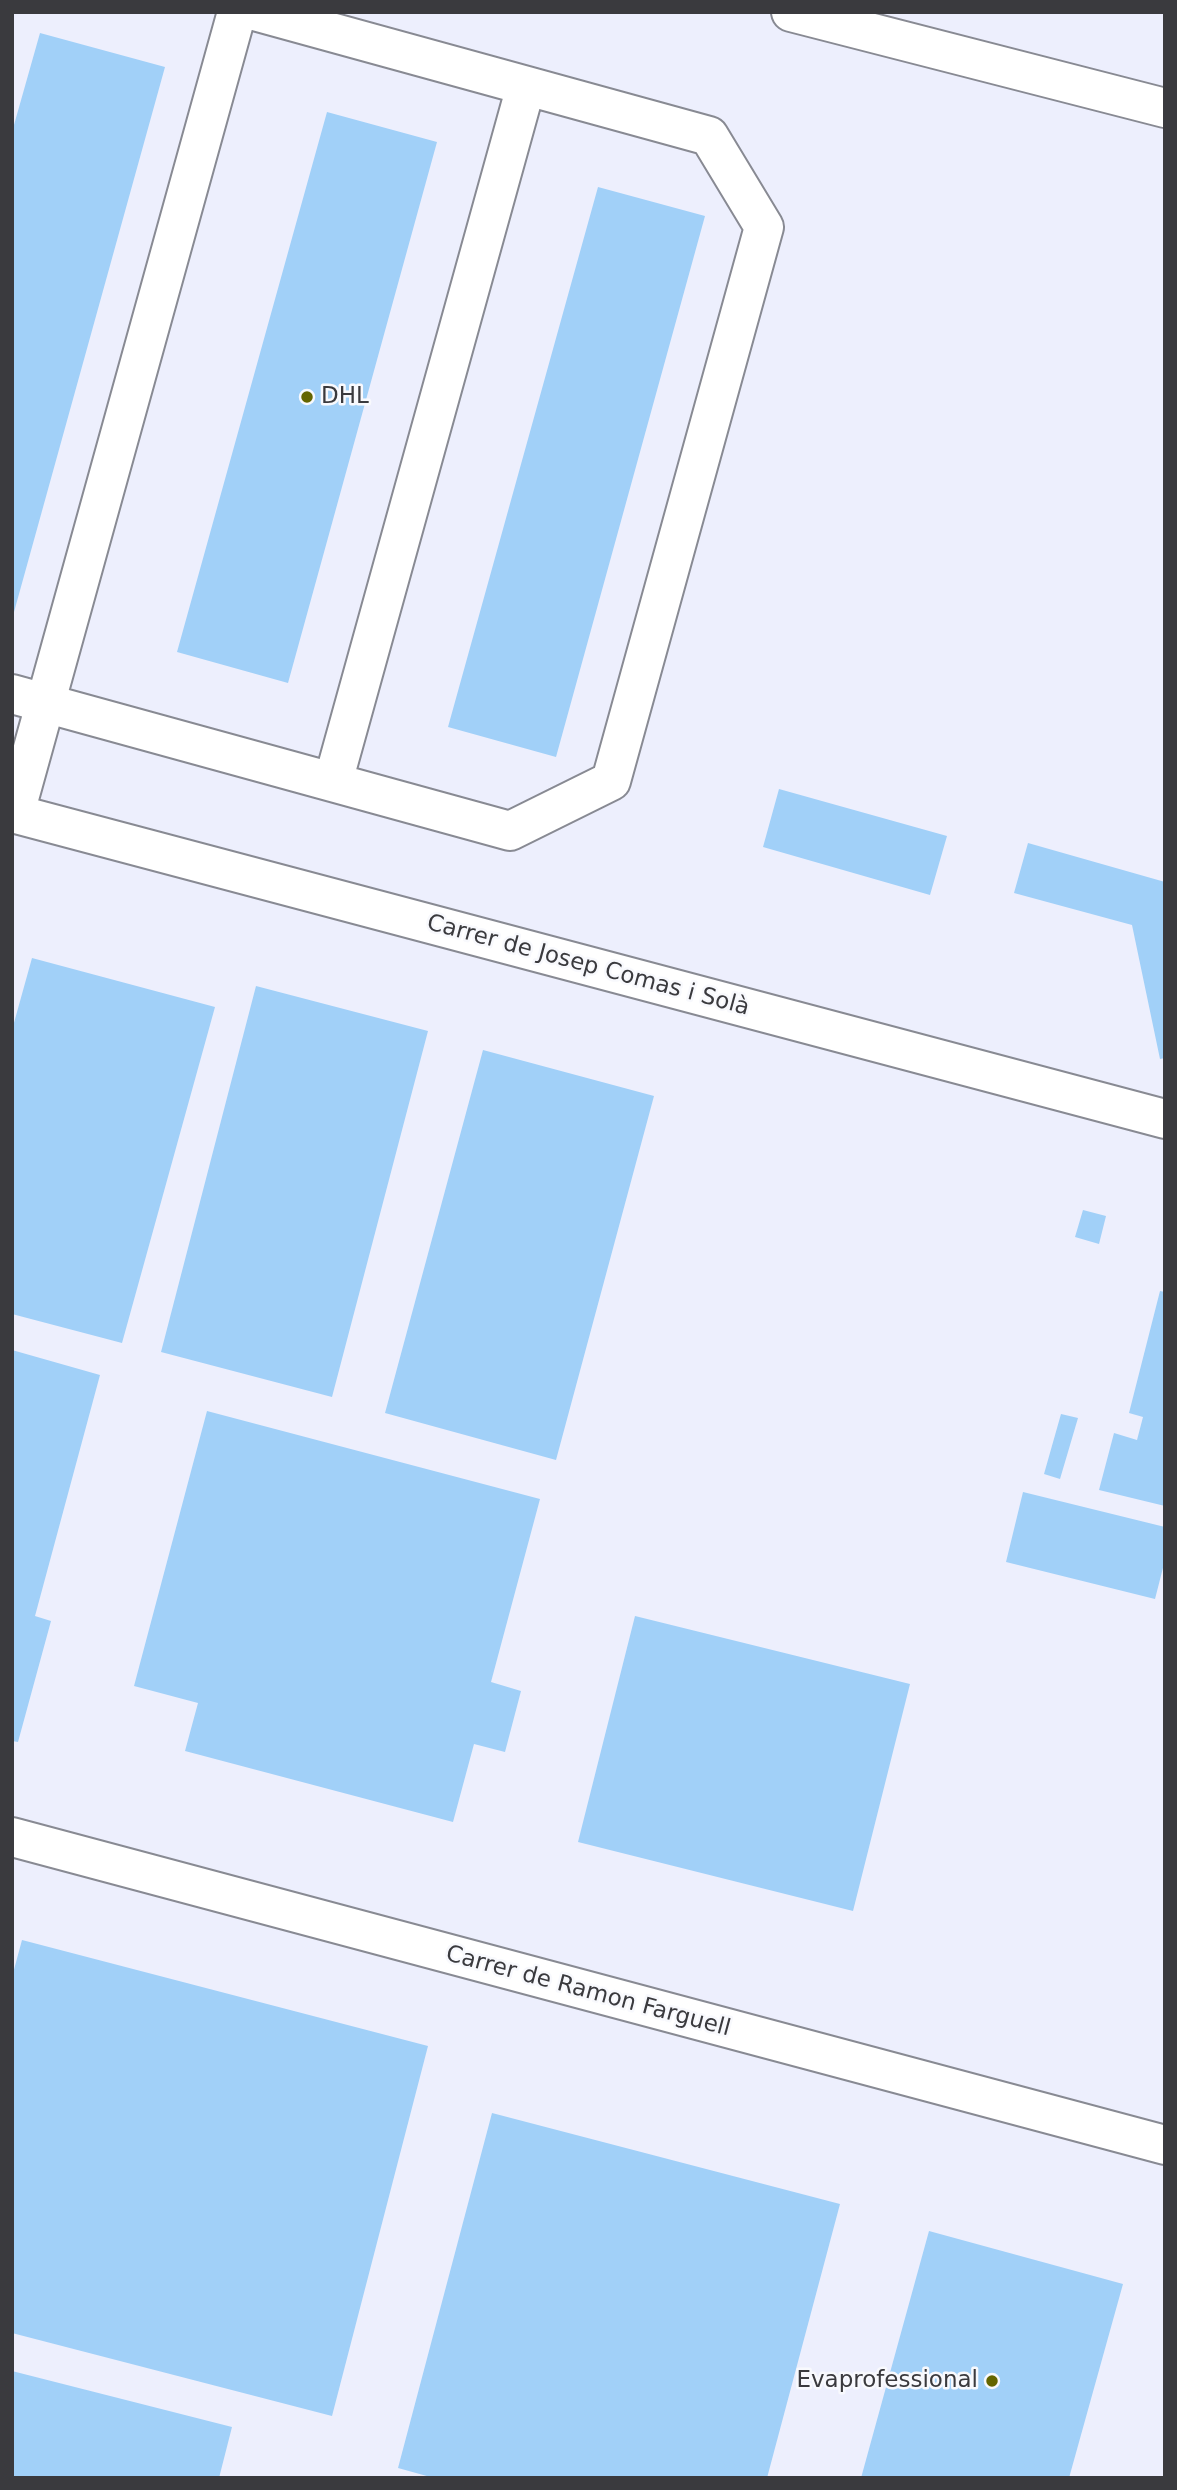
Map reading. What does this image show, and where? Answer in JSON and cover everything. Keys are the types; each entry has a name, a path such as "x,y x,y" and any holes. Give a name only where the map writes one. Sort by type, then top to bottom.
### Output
{"street":[{"path":"14,813 29,699 237,12"},
{"path":"29,699 510,831 611,781 764,227 709,136 258,12"},
{"path":"791,12 1165,108"},
{"path":"333,782 526,86"},
{"name":"Carrer de Josep Comas i Solà","path":"14,813 1165,1119"},
{"name":"Carrer de Ramon Farguell","path":"12,1838 1165,2145"}],"shaded area":[{"path":"12,12 1165,12 1165,2478 12,2478"}],"building":[{"path":"40,33 165,67 14,612 12,132"},
{"name":"DHL","path":"327,112 437,142 288,683 177,652"},
{"path":"598,187 705,216 556,757 448,727"},
{"path":"779,789 947,836 930,895 763,847"},
{"path":"1028,843 1165,882 1165,1058 1160,1059 1132,925 1014,893"},
{"path":"32,958 215,1007 122,1343 12,1314 12,1030"},
{"path":"256,986 428,1031 332,1397 161,1352"},
{"path":"483,1050 654,1096 556,1460 385,1413"},
{"path":"1083,1210 1106,1216 1099,1244 1075,1237"},
{"path":"1160,1291 1165,1292 1165,1506 1099,1490 1114,1433 1137,1440 1143,1417 1129,1413"},
{"path":"12,1350 100,1375 35,1616 51,1621 18,1742 12,1741"},
{"path":"207,1411 540,1499 491,1682 521,1691 505,1752 474,1744 453,1822 185,1751 198,1703 134,1686"},
{"path":"1061,1414 1078,1418 1060,1479 1044,1474"},
{"path":"1023,1492 1165,1527 1165,1560 1155,1599 1006,1562"},
{"path":"635,1616 910,1684 853,1911 578,1842"},
{"path":"22,1940 428,2046 332,2416 12,2333 12,1977"},
{"path":"492,2113 840,2204 767,2478 434,2478 398,2468"},
{"name":"Evaprofessional","path":"929,2231 1123,2284 1069,2478 861,2478"},
{"path":"12,2371 232,2427 219,2478 12,2478"}],"place":[{"name":"DHL","path":"307,397"},
{"name":"Evaprofessional","path":"992,2381"}]}
